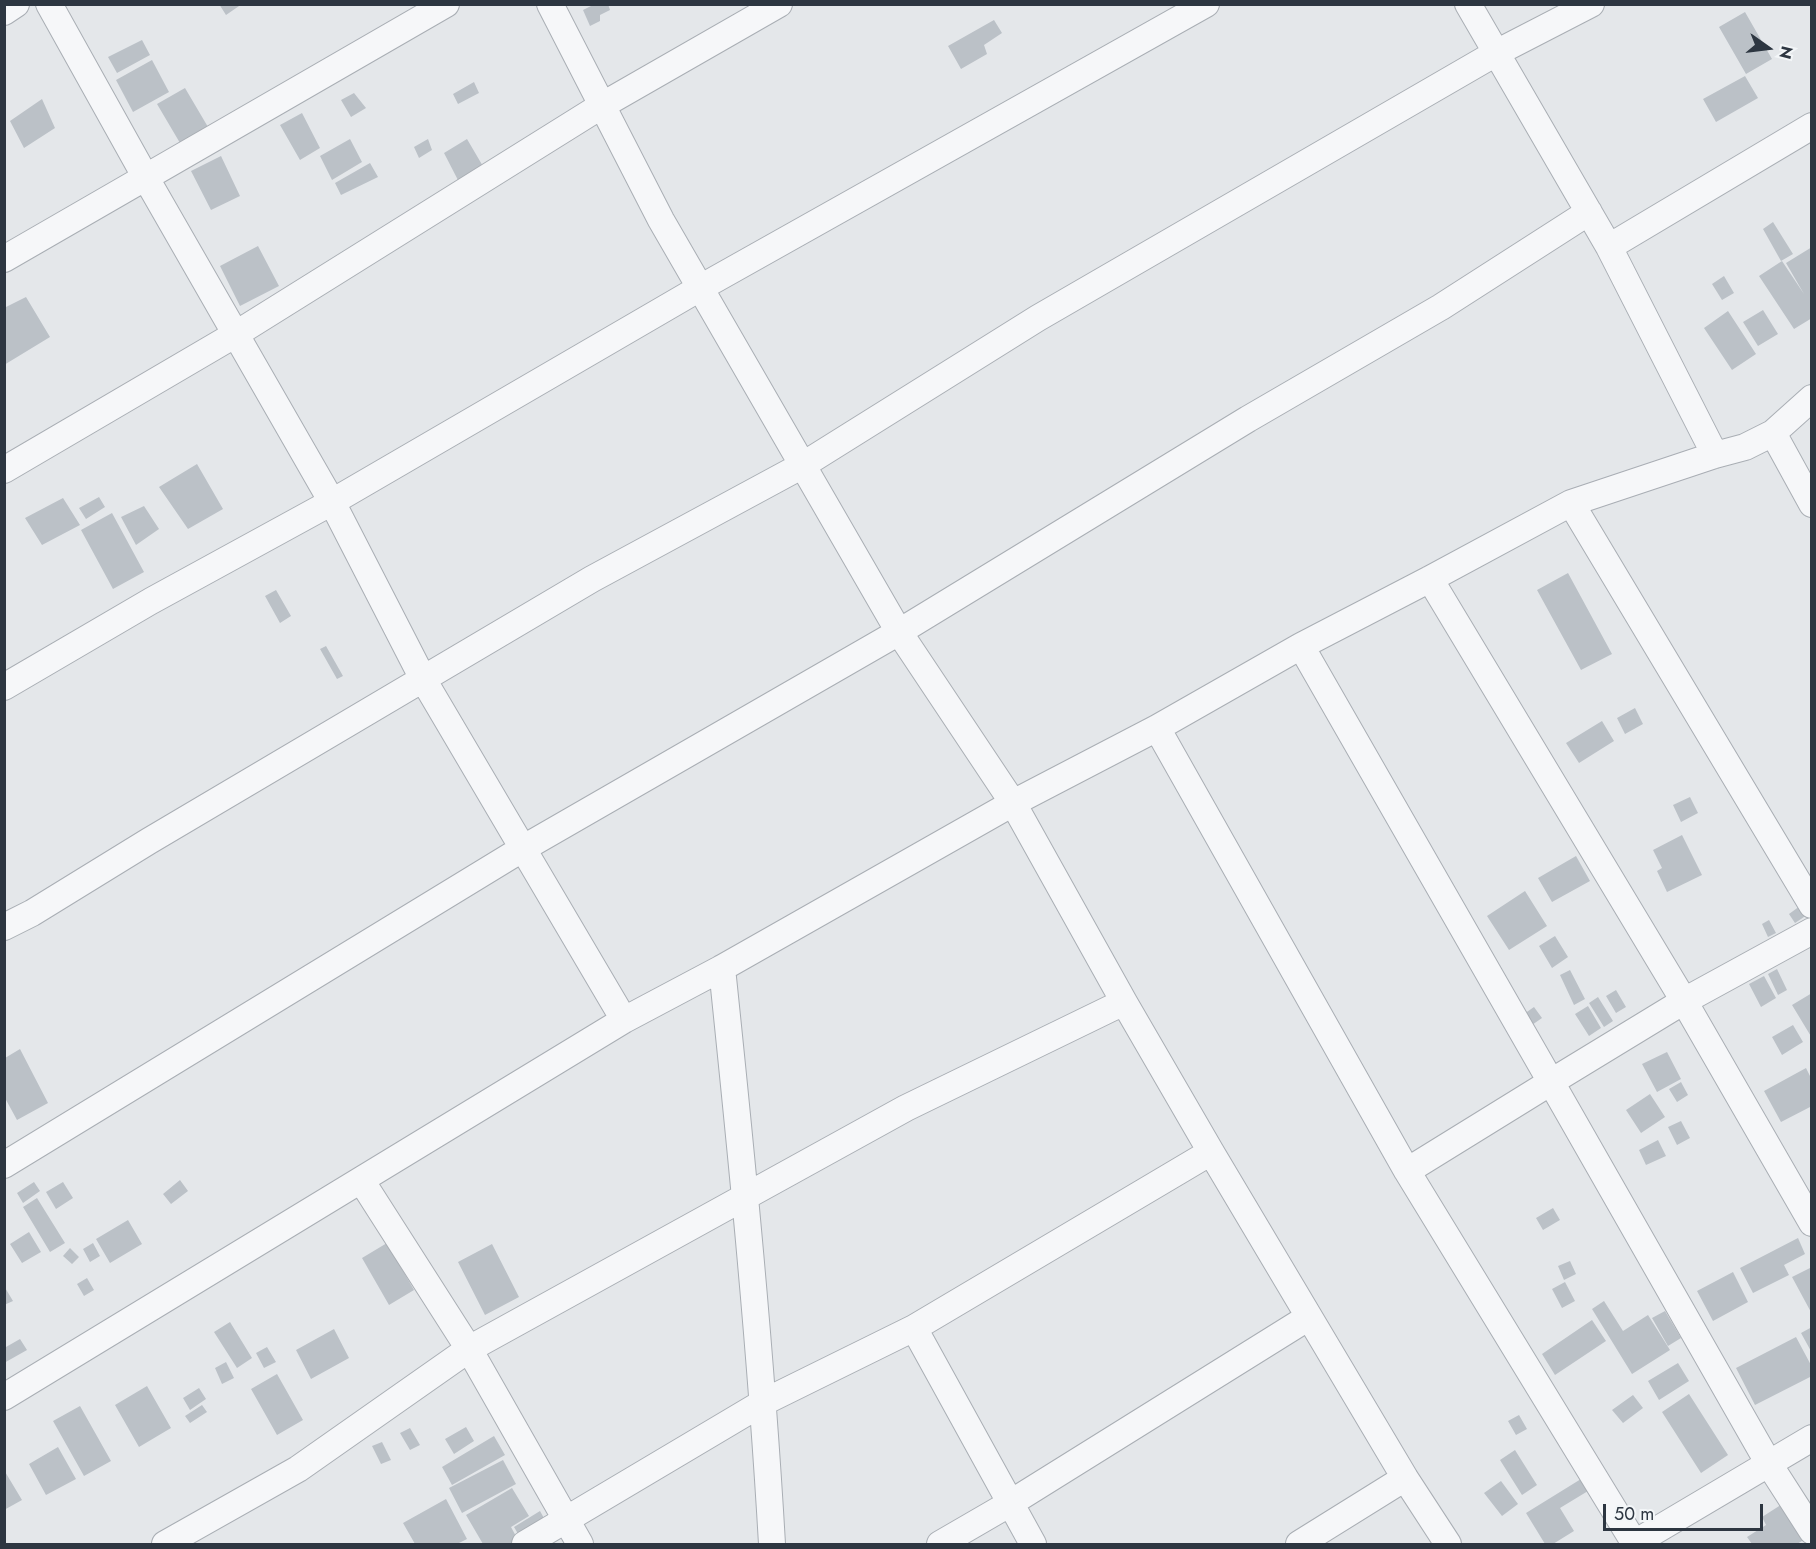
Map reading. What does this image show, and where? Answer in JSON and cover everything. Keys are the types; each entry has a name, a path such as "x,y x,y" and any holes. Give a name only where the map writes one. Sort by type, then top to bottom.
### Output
{"street":[{"path":"4,12 16,4"},
{"path":"48,4 332,502 423,679 624,1020"},
{"path":"4,259 446,4"},
{"path":"550,4 661,220 899,632 1013,803 1211,1152 1405,1478 1448,1545"},
{"path":"4,470 236,334 601,106 779,4"},
{"path":"4,687 150,601 332,502 700,288 1206,4"},
{"path":"1468,4 1609,247 1715,454"},
{"path":"4,927 32,913 149,841 592,579 803,465 1038,318 1496,53 1591,4"},
{"path":"1609,247 1812,126"},
{"path":"4,1165 522,849 899,632 1248,419 1441,307 1589,212"},
{"path":"4,1397 624,1020 722,968 1013,803 1157,728 1301,646 1571,503 1715,454 1745,447 1773,433 1812,398"},
{"path":"1773,433 1812,504"},
{"path":"1571,503 1812,905"},
{"path":"1430,579 1684,1001 1812,1223"},
{"path":"1301,646 1769,1464 1812,1531"},
{"path":"1157,728 1407,1171 1634,1544 1812,1438"},
{"path":"1407,1171 1684,1001 1812,931"},
{"path":"722,968 746,1196 764,1402 772,1545"},
{"path":"165,1545 298,1469 469,1350 906,1108 1124,1002"},
{"path":"525,1545 764,1402 914,1328 1211,1152"},
{"path":"361,1180 469,1350 580,1545"},
{"path":"940,1545 1309,1317"},
{"path":"914,1328 1033,1545"},
{"path":"1299,1545 1405,1478"}],"building":[{"path":"219,4 242,4 226,15"},
{"path":"595,4 608,4 610,10 600,15 600,21 590,26 583,10"},
{"path":"1745,12 1772,59 1746,74 1719,27"},
{"path":"994,20 1002,33 984,45 987,54 961,69 948,46"},
{"path":"142,40 150,55 117,73 108,57"},
{"path":"152,60 169,92 133,112 116,80"},
{"path":"1745,76 1758,98 1716,122 1703,99"},
{"path":"474,82 479,93 458,104 453,94"},
{"path":"185,88 208,127 180,143 157,104"},
{"path":"354,93 366,108 351,117 341,100"},
{"path":"42,99 55,128 24,148 10,121"},
{"path":"302,113 320,148 300,160 280,125"},
{"path":"350,139 362,162 332,180 320,156"},
{"path":"428,139 432,150 419,158 414,147"},
{"path":"467,139 484,168 460,184 444,153"},
{"path":"221,156 240,196 211,210 191,171"},
{"path":"370,163 378,177 341,195 335,183"},
{"path":"1773,222 1793,254 1781,261 1763,229"},
{"path":"258,246 279,286 240,306 220,266"},
{"path":"1812,247 1812,318 1794,329 1759,276 1782,261 1804,294 1786,263"},
{"path":"1724,276 1734,293 1722,300 1712,284"},
{"path":"26,297 50,337 4,365 4,308"},
{"path":"1763,310 1778,334 1758,346 1743,322"},
{"path":"1728,311 1756,354 1732,370 1704,328"},
{"path":"197,464 223,509 188,529 159,487"},
{"path":"99,497 105,507 86,519 79,508"},
{"path":"63,498 80,525 42,545 25,518"},
{"path":"144,506 159,529 136,545 121,517"},
{"path":"112,513 144,572 113,589 81,530"},
{"path":"1568,573 1612,654 1581,670 1537,590"},
{"path":"276,590 291,616 280,623 265,596"},
{"path":"326,646 343,676 337,679 320,649"},
{"path":"1635,708 1643,724 1625,734 1617,718"},
{"path":"1602,721 1614,741 1579,763 1566,743"},
{"path":"1690,797 1698,813 1681,822 1673,805"},
{"path":"1682,835 1702,875 1667,892 1657,871 1662,868 1653,850"},
{"path":"1576,856 1590,881 1552,902 1538,878"},
{"path":"1525,891 1547,926 1509,950 1487,916"},
{"path":"1800,906 1807,915 1795,923 1789,914"},
{"path":"1769,920 1776,933 1768,937 1762,924"},
{"path":"1555,936 1568,957 1552,968 1539,946"},
{"path":"1777,969 1787,990 1778,995 1768,974"},
{"path":"1570,970 1585,999 1574,1005 1560,975"},
{"path":"1764,976 1776,998 1761,1007 1749,984"},
{"path":"1616,990 1626,1007 1616,1013 1606,996"},
{"path":"1812,993 1812,1038 1792,1005"},
{"path":"1598,997 1613,1021 1604,1027 1589,1003"},
{"path":"1588,1006 1601,1028 1589,1036 1575,1014"},
{"path":"1534,1007 1542,1018 1529,1027 1521,1016"},
{"path":"1793,1025 1803,1042 1782,1055 1772,1037"},
{"path":"20,1049 48,1103 17,1120 5,1098 5,1058"},
{"path":"1667,1052 1681,1079 1657,1092 1642,1064"},
{"path":"1806,1068 1812,1080 1812,1106 1781,1122 1764,1091"},
{"path":"1681,1082 1688,1095 1677,1102 1669,1089"},
{"path":"1650,1094 1665,1117 1641,1133 1626,1110"},
{"path":"1681,1121 1690,1138 1677,1145 1668,1127"},
{"path":"1658,1140 1666,1156 1646,1165 1639,1150"},
{"path":"180,1180 188,1191 171,1204 163,1194"},
{"path":"34,1182 40,1191 23,1203 17,1193"},
{"path":"63,1182 73,1198 56,1209 46,1192"},
{"path":"37,1198 65,1243 50,1252 23,1207"},
{"path":"1553,1208 1560,1220 1543,1230 1536,1218"},
{"path":"128,1220 142,1244 110,1263 96,1239"},
{"path":"29,1232 41,1252 22,1263 10,1244"},
{"path":"1798,1238 1805,1254 1784,1265 1789,1275 1753,1293 1740,1268"},
{"path":"93,1243 100,1256 90,1262 83,1249"},
{"path":"387,1243 414,1290 389,1305 362,1258"},
{"path":"492,1244 519,1297 485,1315 458,1262"},
{"path":"70,1248 79,1257 72,1264 63,1256"},
{"path":"1570,1261 1576,1274 1564,1280 1558,1266"},
{"path":"1812,1267 1812,1314 1792,1277"},
{"path":"1733,1272 1748,1302 1713,1321 1697,1291"},
{"path":"87,1278 94,1290 84,1296 77,1284"},
{"path":"1565,1282 1575,1301 1562,1308 1552,1289"},
{"path":"4,1286 13,1301 4,1305"},
{"path":"1604,1301 1623,1331 1648,1315 1670,1350 1632,1374 1592,1309"},
{"path":"1665,1311 1681,1338 1668,1346 1652,1318"},
{"path":"1592,1320 1606,1341 1555,1375 1542,1354"},
{"path":"230,1322 252,1358 237,1368 214,1332"},
{"path":"1812,1327 1812,1353 1801,1333"},
{"path":"334,1329 349,1358 311,1379 296,1350"},
{"path":"1796,1337 1812,1367 1812,1376 1755,1405 1736,1368"},
{"path":"20,1339 27,1350 4,1363 4,1344 6,1347"},
{"path":"267,1347 276,1362 264,1368 256,1353"},
{"path":"226,1362 234,1378 222,1384 215,1368"},
{"path":"1678,1363 1689,1381 1659,1400 1648,1381"},
{"path":"277,1374 303,1420 277,1435 251,1389"},
{"path":"147,1386 171,1428 139,1447 115,1405"},
{"path":"199,1388 206,1399 190,1410 183,1398"},
{"path":"1689,1394 1728,1455 1701,1473 1662,1412"},
{"path":"1633,1395 1643,1408 1623,1423 1612,1410"},
{"path":"202,1405 207,1412 190,1423 185,1416"},
{"path":"80,1406 111,1461 84,1476 53,1421"},
{"path":"1519,1415 1527,1429 1516,1435 1508,1421"},
{"path":"466,1427 474,1441 454,1454 445,1439"},
{"path":"410,1428 420,1445 410,1450 400,1433"},
{"path":"494,1436 505,1455 452,1485 442,1467"},
{"path":"382,1442 391,1460 381,1464 372,1446"},
{"path":"58,1447 76,1479 46,1495 29,1464"},
{"path":"1515,1450 1537,1485 1522,1495 1500,1460"},
{"path":"503,1460 516,1484 462,1513 449,1488"},
{"path":"4,1470 22,1500 4,1510"},
{"path":"1581,1479 1588,1491 1560,1508 1574,1531 1553,1544 1545,1544 1526,1513"},
{"path":"1501,1481 1518,1504 1502,1516 1484,1493"},
{"path":"512,1488 529,1516 511,1527 518,1540 511,1544 483,1544 466,1515"},
{"path":"446,1499 467,1539 457,1544 415,1544 403,1523"},
{"path":"1787,1501 1810,1536 1797,1544 1752,1544 1747,1537 1766,1525 1762,1517"},
{"path":"540,1511 550,1529 524,1544 514,1527"}]}
